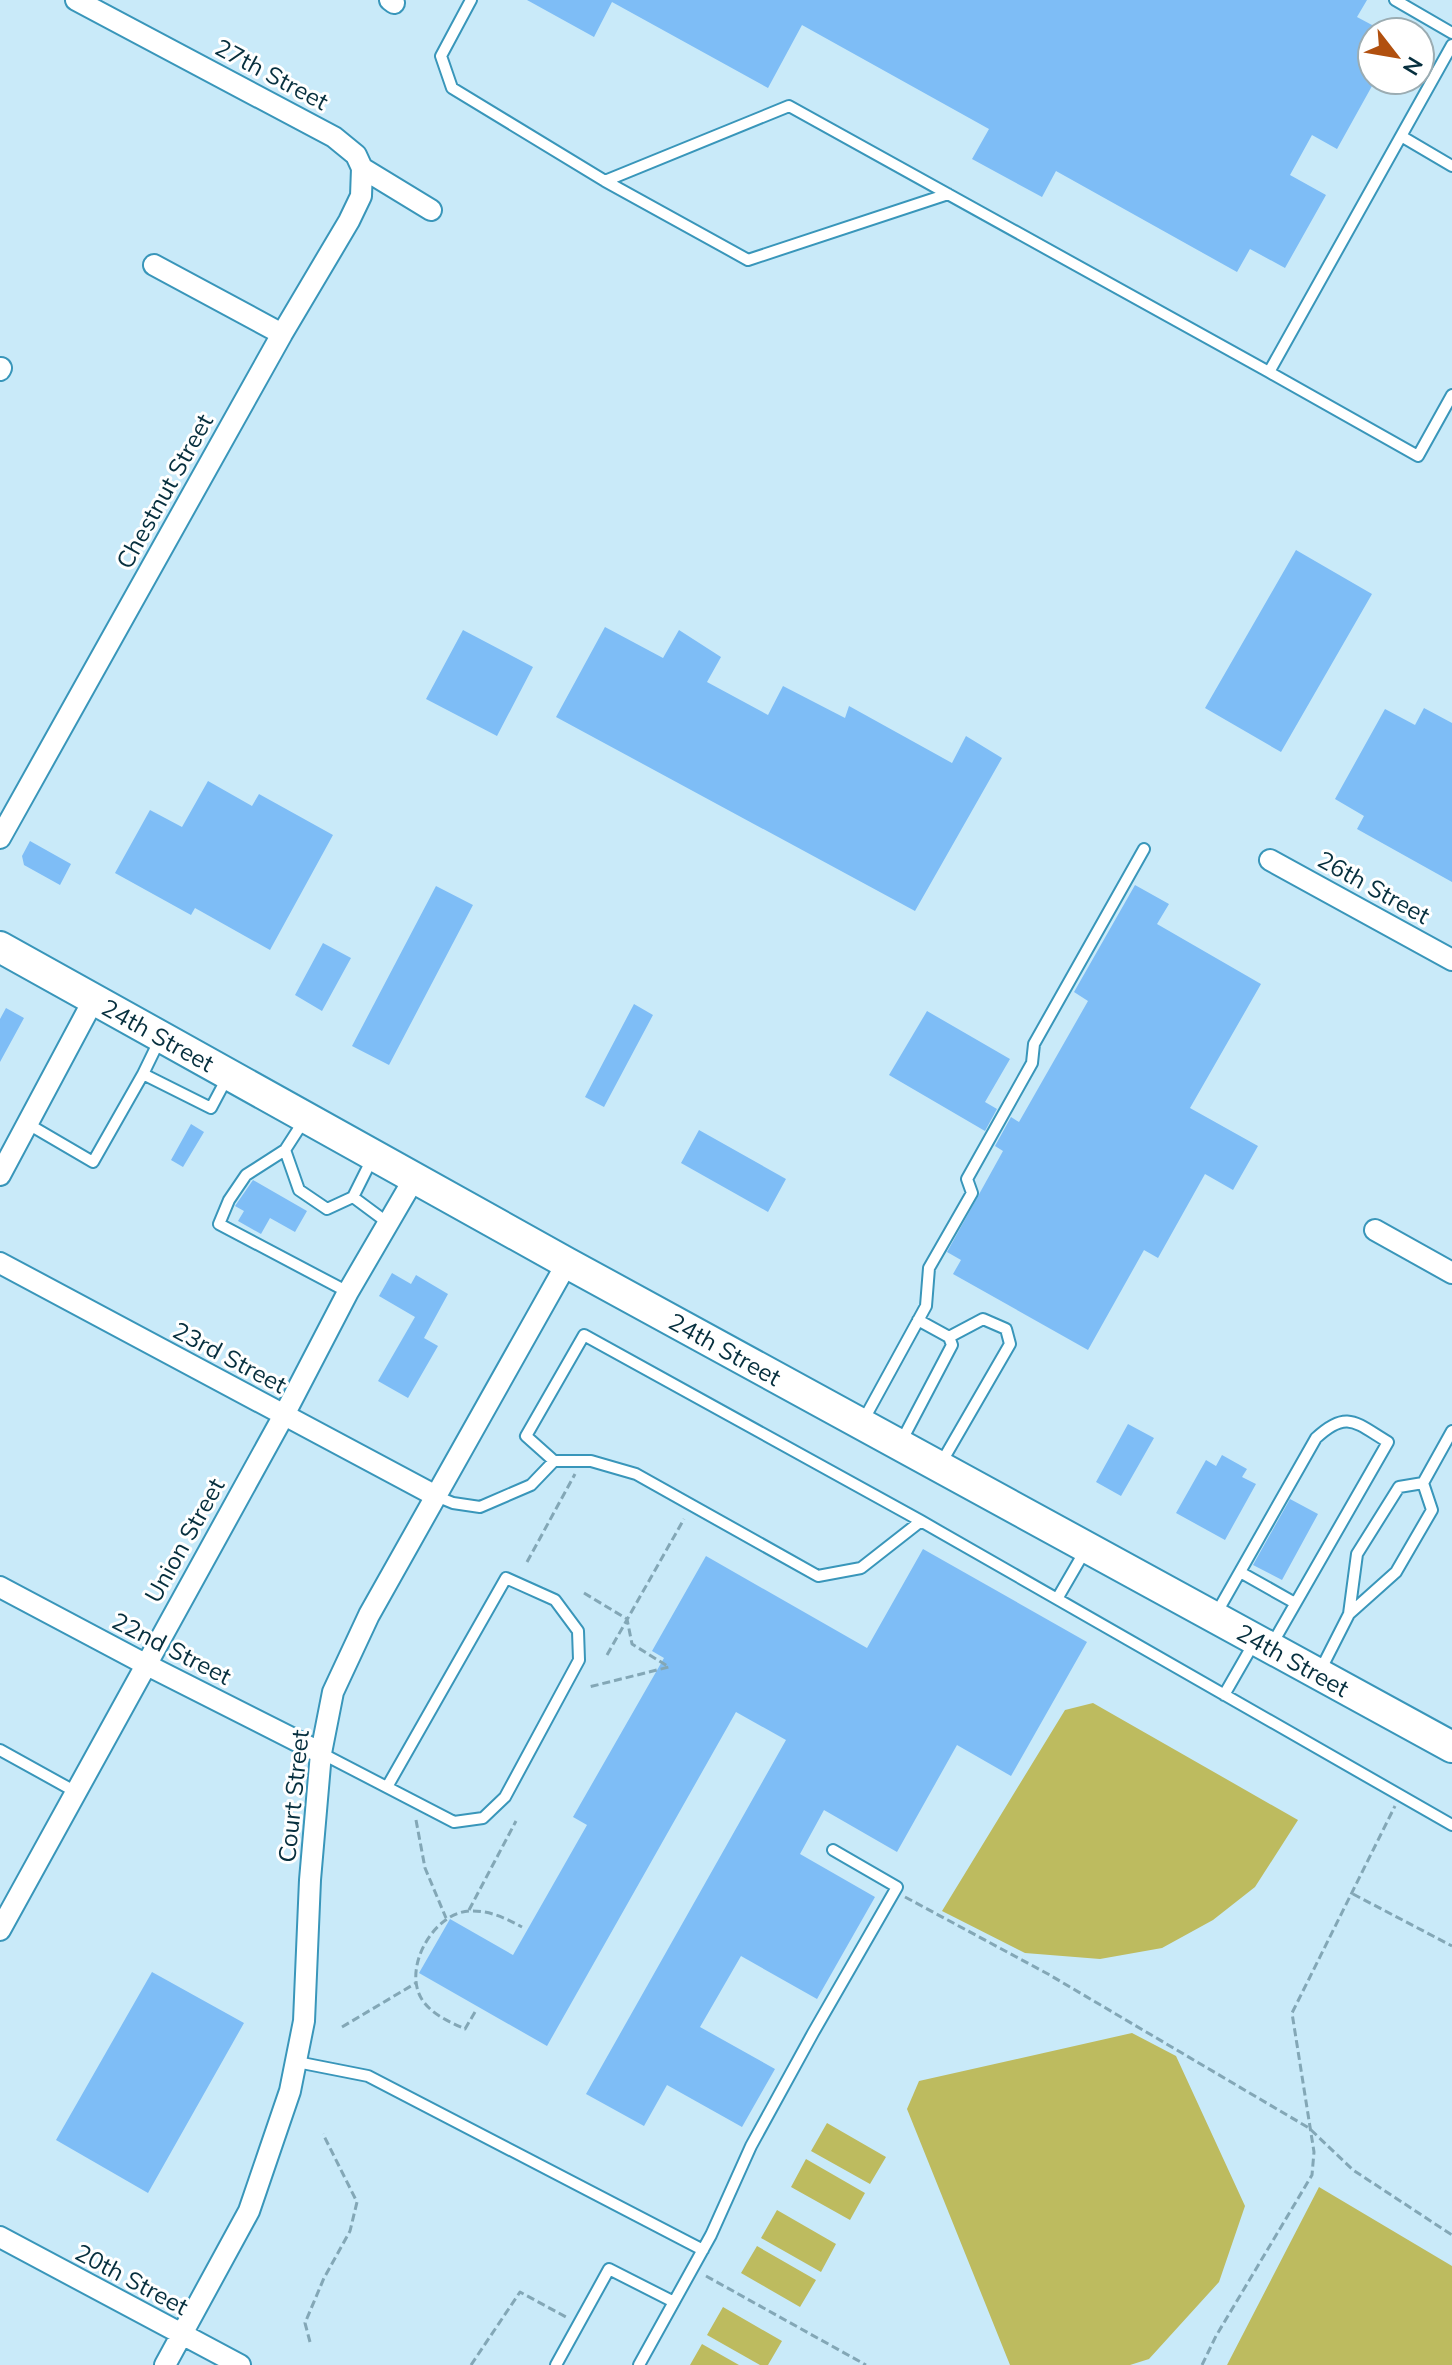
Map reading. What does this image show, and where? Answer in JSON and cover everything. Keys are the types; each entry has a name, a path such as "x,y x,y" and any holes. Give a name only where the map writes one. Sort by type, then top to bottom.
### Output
{"street":[{"name":"27th Street","path":"76,0 334,137 356,155 362,168 431,210"},
{"name":"Chestnut Street","path":"0,838 282,334 349,221 361,196 362,168"},
{"path":"154,265 282,334"},
{"name":"26th Street","path":"1270,860 1452,960"},
{"name":"24th Street","path":"0,947 567,1263 1452,1747"},
{"path":"0,1175 94,999"},
{"name":"Union Street","path":"2,1919 76,1792 284,1415 348,1292 415,1177"},
{"path":"1375,1230 1452,1273"},
{"name":"23rd Street","path":"0,1263 436,1496"},
{"name":"Court Street","path":"165,2365 249,2211 269,2158 297,2062 304,2021 310,1880 321,1753 333,1692 349,1653 567,1263"},
{"name":"22nd Street","path":"0,1587 321,1753"},
{"name":"20th Street","path":"0,2237 240,2365"}],"lane":[{"path":"471,0 441,56 452,88 605,181 748,260 948,194"},
{"path":"1395,0 1452,33"},
{"path":"1269,372 1452,45"},
{"path":"605,181 789,106 1418,456 1452,395"},
{"path":"1401,136 1452,166"},
{"path":"862,1423 926,1306 929,1268 972,1193 967,1179 1032,1063 1034,1044 1144,849"},
{"path":"28,1124 93,1162 162,1036"},
{"path":"143,1074 211,1108 229,1074"},
{"path":"307,1117 285,1150 246,1175 229,1200 219,1224 348,1292"},
{"path":"285,1150 299,1190 327,1209 353,1197 375,1155"},
{"path":"353,1197 388,1223"},
{"path":"939,1466 1010,1344 1006,1329 983,1319 949,1337"},
{"path":"900,1444 952,1345 949,1337 918,1320"},
{"path":"921,1521 861,1568 818,1576 636,1474 591,1461 554,1461 526,1436 584,1335 921,1521 1452,1825"},
{"path":"1215,1617 1316,1438 1333,1423 1345,1421 1357,1424 1388,1442 1295,1603 1224,1695"},
{"path":"1349,1614 1396,1572 1432,1510 1423,1483 1452,1431"},
{"path":"436,1496 453,1503 480,1507 531,1485 554,1461"},
{"path":"1318,1674 1349,1614 1357,1554 1399,1487 1423,1483"},
{"path":"1057,1599 1087,1547"},
{"path":"1240,1572 1295,1603"},
{"path":"321,1753 454,1822 483,1818 505,1797 579,1660 578,1631 555,1600 506,1578 387,1787"},
{"path":"0,1750 76,1792"},
{"path":"639,2365 703,2250 751,2146 897,1887 833,1850"},
{"path":"297,2062 368,2076 703,2250"},
{"path":"556,2365 609,2269 674,2302"}],"path":[{"path":"527,1562 575,1473"},
{"path":"607,1655 685,1517"},
{"path":"584,1593 627,1619 632,1644 669,1667 589,1687"},
{"path":"1202,2365 1216,2336 1312,2175 1314,2152 1292,2013 1401,1796"},
{"path":"416,1820 425,1868 446,1918"},
{"path":"469,1911 516,1821"},
{"path":"895,1892 1048,1974 1309,2128 1353,2170 1452,2235"},
{"path":"1353,1894 1452,1946"},
{"path":"475,2012 465,2029 440,2016 423,2001 416,1983 419,1960 429,1935 446,1918 469,1911 497,1914 522,1927"},
{"path":"342,2027 416,1983"},
{"path":"310,2342 305,2323 324,2278 350,2231 357,2202 323,2134"},
{"path":"693,2268 866,2365"},
{"path":"471,2365 520,2292 578,2324"}],"shaded area":[{"path":"1093,1703 1298,1820 1255,1887 1213,1920 1162,1948 1100,1959 1025,1953 942,1911 1065,1710"},
{"path":"1132,2033 1176,2056 1245,2206 1219,2282 1149,2359 1130,2365 1010,2365 907,2109 919,2081"},
{"path":"827,2123 886,2157 870,2184 811,2151"},
{"path":"806,2159 865,2193 850,2220 791,2187"},
{"path":"1319,2187 1452,2266 1452,2365 1227,2365"},
{"path":"777,2210 836,2244 821,2272 761,2238"},
{"path":"757,2246 816,2280 800,2307 741,2273"},
{"path":"723,2307 782,2341 768,2365 760,2365 707,2335"},
{"path":"702,2344 739,2365 690,2365"}],"building":[{"path":"527,0 1367,0 1356,16 1356,96 1366,96 1337,149 1312,135 1290,175 1326,195 1285,268 1250,249 1237,272 1056,171 1042,197 972,159 989,129 802,25 768,88 612,2 594,37"},
{"path":"1296,550 1372,594 1281,752 1205,708"},
{"path":"605,627 663,658 679,630 721,657 707,682 768,715 783,686 845,718 849,706 952,763 966,736 1002,758 915,911 556,717"},
{"path":"463,630 533,667 497,736 426,699"},
{"path":"1424,708 1452,723 1452,882 1357,829 1364,816 1335,799 1385,709 1415,725"},
{"path":"208,781 252,806 259,794 333,835 270,950 195,908 191,915 115,873 150,810 182,827"},
{"path":"30,841 71,864 60,885 24,865 22,856"},
{"path":"1135,885 1169,904 1157,924 1261,984 1190,1108 1258,1146 1233,1190 1205,1174 1158,1258 1144,1250 1088,1350 953,1274 961,1260 947,1252 1003,1151 995,1146 1011,1117 1019,1122 1088,1001 1074,992"},
{"path":"436,886 473,905 389,1065 352,1046"},
{"path":"323,943 351,958 322,1011 295,995"},
{"path":"634,1004 653,1015 604,1107 585,1097"},
{"path":"6,1008 24,1018 0,1062 0,1019"},
{"path":"927,1011 1010,1059 985,1102 997,1109 985,1131 889,1075"},
{"path":"191,1124 204,1132 183,1167 171,1160"},
{"path":"699,1130 786,1179 768,1212 681,1163"},
{"path":"253,1180 307,1211 295,1232 270,1218 261,1234 238,1221 244,1211 235,1206"},
{"path":"392,1273 411,1284 416,1275 448,1294 424,1338 438,1346 408,1398 378,1381 415,1317 379,1296"},
{"path":"1128,1424 1154,1438 1121,1496 1096,1482"},
{"path":"1222,1455 1247,1469 1242,1477 1256,1484 1225,1540 1176,1513 1206,1460 1216,1466"},
{"path":"1290,1499 1318,1514 1282,1580 1253,1565"},
{"path":"923,1549 1087,1642 1011,1776 957,1745 897,1852 824,1810 800,1854 875,1897 817,1999 741,1956 700,2027 775,2069 742,2127 667,2085 644,2126 586,2094 786,1740 736,1712 547,2046 419,1973 450,1919 513,1955 587,1825 573,1817 664,1658 652,1651 706,1556 867,1648"},
{"path":"152,1972 244,2023 148,2193 56,2140"}]}
